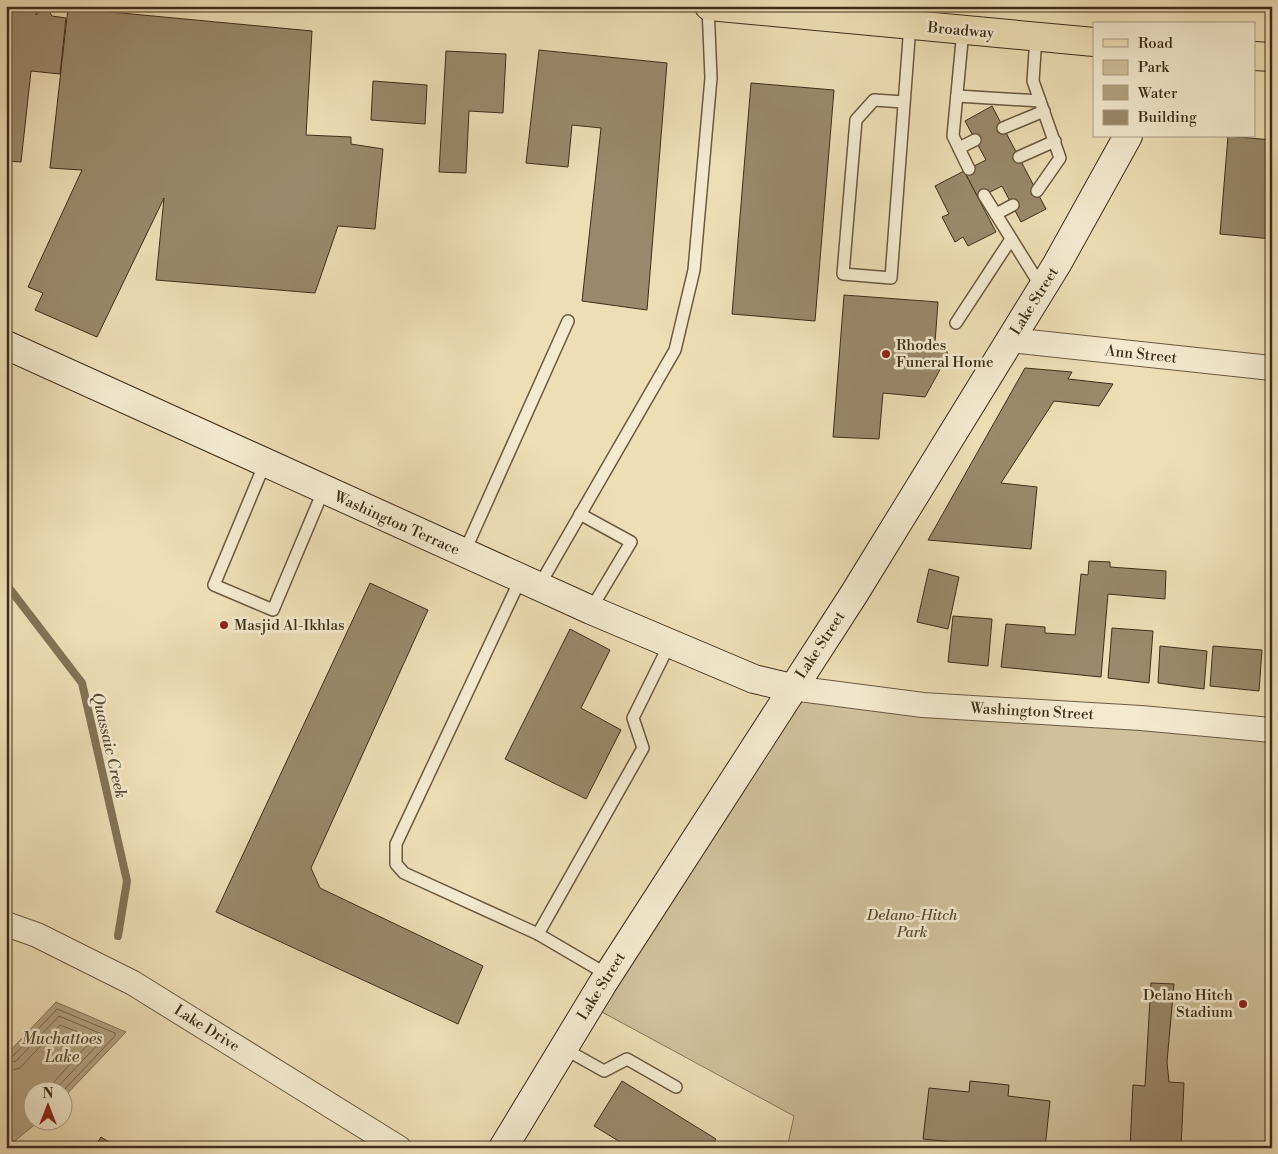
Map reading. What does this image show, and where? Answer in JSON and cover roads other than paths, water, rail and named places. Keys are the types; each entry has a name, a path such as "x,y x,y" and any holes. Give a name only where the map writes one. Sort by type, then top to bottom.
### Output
{"main road":[{"name":"Broadway","path":"708,6 874,14 910,25 1093,42"},
{"path":"1256,56 1272,57"},
{"name":"Lake Street","path":"502,1148 608,975 859,585 1042,288 1127,138"},
{"name":"Washington Terrace","path":"6,345 591,610 754,679 792,688"}],"street":[{"name":"Ann Street","path":"1010,340 1272,368"},
{"name":"Washington Street","path":"792,688 923,705 1141,718 1272,730"},
{"name":"Lake Drive","path":"6,924 37,935 133,983 376,1141 399,1148"}],"lane":[{"path":"608,975 538,934 404,873 396,864 394,854 396,844 530,582 580,514 675,350 694,270 711,78 708,6"},
{"path":"904,102 874,100 856,120 844,274 891,278 910,25"},
{"path":"963,30 953,136 969,169"},
{"path":"1036,37 1033,81 1060,158 1037,191"},
{"path":"957,96 1042,106"},
{"path":"1004,128 1042,106"},
{"path":"959,148 975,140"},
{"path":"1019,157 1055,141"},
{"path":"984,195 1042,288"},
{"path":"996,214 1013,205"},
{"path":"956,323 1011,239"},
{"path":"464,553 568,321"},
{"path":"265,462 214,585 273,610 324,489"},
{"path":"580,514 631,542 591,610"},
{"path":"538,934 643,748 633,718 670,642"},
{"path":"563,1048 604,1071 627,1059 676,1087"}],"water":[{"name":"Muchattoes Lake","path":"56,1002 126,1032 72,1089 72,1082 22,1082 22,1132 26,1132 6,1148 6,1055"}],"waterway":[{"name":"Quassaic Creek","path":"6,584 82,683 127,881 118,936"}],"place":[{"name":"Rhodes Funeral Home","path":"886,354"},
{"name":"Masjid Al-Ikhlas","path":"224,625"},
{"name":"Delano Hitch Stadium","path":"1243,1004"}],"park label":[{"name":"Delano-Hitch Park","path":"912,924"}]}
